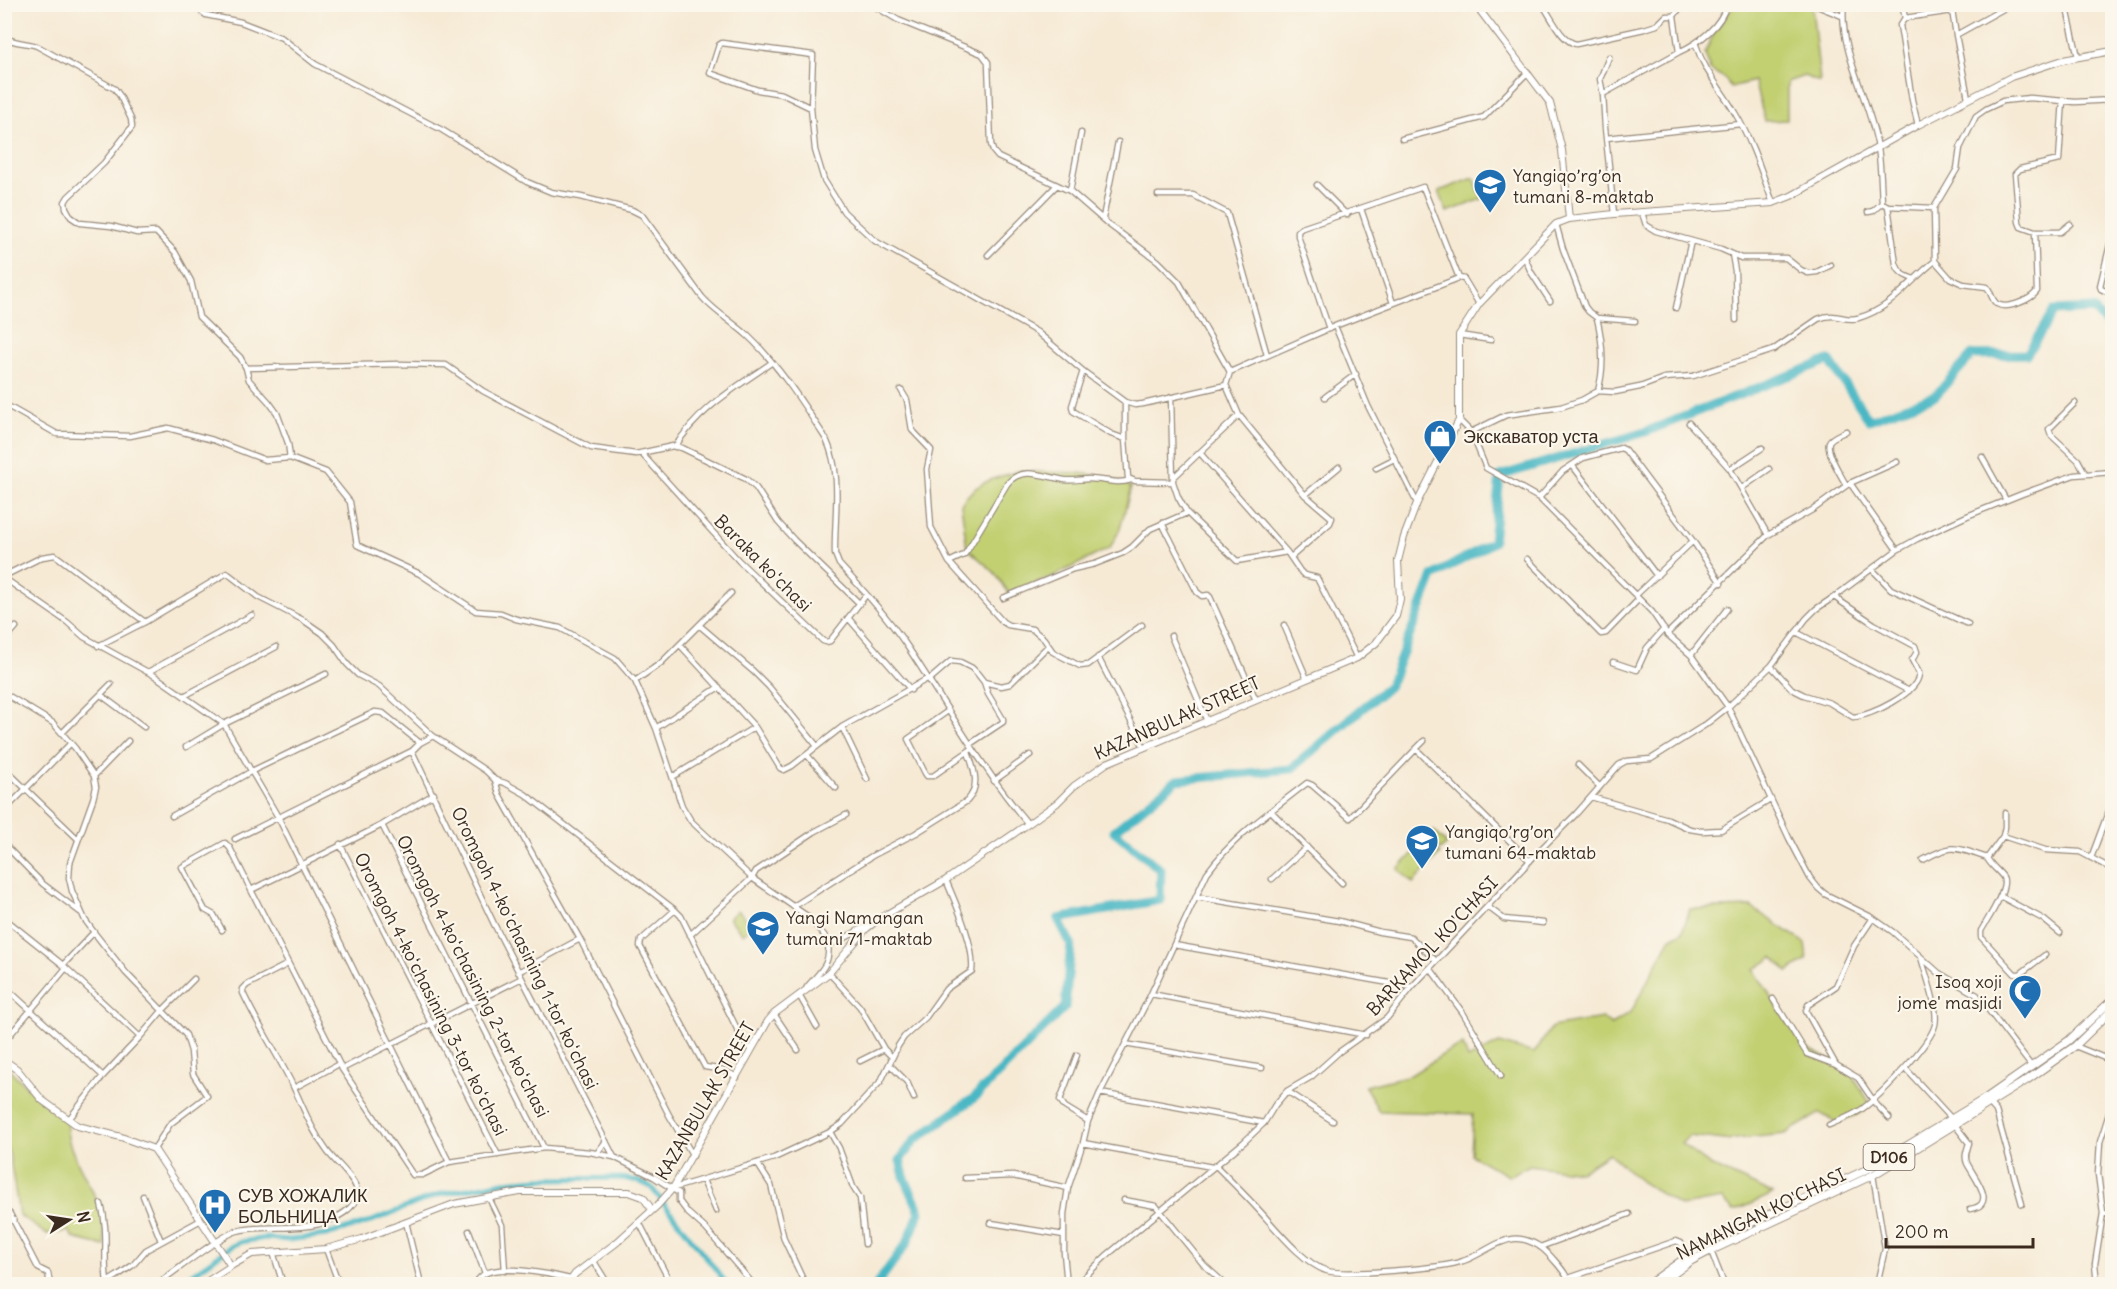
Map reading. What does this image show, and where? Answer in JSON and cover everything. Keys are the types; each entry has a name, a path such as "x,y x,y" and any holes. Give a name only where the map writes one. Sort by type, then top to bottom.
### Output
{"main road":[{"path":"1479,6 1550,103 1562,150 1569,219"},
{"path":"1460,335 1479,304 1556,224 1569,219 1614,214 1773,203 1791,196 1968,98 2012,77 2078,57 2112,51"},
{"name":"KAZANBULAK STREET","path":"569,1282 575,1274 639,1222 672,1191 751,1050 774,1014 829,973 873,923 946,880 1028,824 1096,770 1144,747 1357,658 1376,643 1396,616 1400,599 1398,561 1404,537 1459,420 1460,335"},
{"name":"NAMANGAN KO'CHASI","path":"1662,1284 1691,1261 1873,1175 2068,1041 2112,1000"},
{"name":"NAMANGAN KO'CHASI","path":"1649,1284 1703,1245 1870,1168 1989,1103 2027,1080 2074,1046 2112,1010"},
{"path":"5,1059 17,1069 42,1100 78,1126 121,1137 154,1149 229,1264"},
{"path":"203,1284 229,1264 252,1254 326,1249 362,1239 454,1204 520,1192 624,1191 640,1196 655,1208"}],"street":[{"path":"192,4 206,15 241,22 282,38 315,64 442,130 527,182 551,192 581,197 632,210 642,215 702,297 713,309 748,337 771,363 817,424 832,450 836,471 835,554 839,564 906,645 970,748 1028,824"},
{"path":"871,4 898,20 982,54 988,62 993,151 998,157 1070,191 1158,261 1179,282 1230,372 1226,385 1239,415 1305,495 1331,515 1332,520 1289,554 1237,561 1187,513 1178,497 1173,480 1171,397"},
{"path":"1542,4 1566,38 1571,44 1576,45 1644,29 1657,25 1666,16 1674,16"},
{"path":"1679,52 1674,16 1683,4"},
{"path":"1603,94 1696,45 1725,13 1727,4"},
{"path":"1812,4 1842,16"},
{"path":"1844,4 1842,16 1847,41 1878,147 1882,203"},
{"path":"1902,4 1905,18"},
{"path":"1956,35 2012,4"},
{"path":"2066,4 2078,57"},
{"path":"1918,125 1900,25 1905,18 1952,8 1968,98"},
{"path":"4,37 17,43 37,46 108,84 120,96 131,119 132,128 104,163 68,197 65,202 66,208 71,217 80,224 111,226 137,233 156,232 175,252 191,281 199,317 240,357 249,380 277,413 288,443 290,458"},
{"path":"811,108 782,94 758,90 710,73 719,45 722,43 813,55 811,108 815,150 824,180 844,212 875,241 1037,332 1083,371 1125,402 1135,405 1143,404 1226,385"},
{"path":"1696,45 1707,73 1720,88 1741,124 1757,157 1773,203"},
{"path":"1609,57 1600,79 1614,214"},
{"path":"1402,140 1484,117 1528,72"},
{"path":"2035,232 2037,291 2033,297 2019,304 1995,303 1987,287 1963,284 1950,278 1935,261 1934,208 1958,169 1960,148 1976,116 1986,108 2003,101 2030,98 2096,102 2112,100"},
{"path":"2063,100 2059,160 2020,169 2016,174 2021,227 2035,232 2060,232 2070,224"},
{"path":"1606,138 1741,124"},
{"path":"1070,191 1081,133"},
{"path":"1103,218 1118,142"},
{"path":"988,255 1057,185"},
{"path":"1317,185 1347,214"},
{"path":"1329,329 1298,232 1302,228 1423,187 1459,278"},
{"path":"1158,195 1193,195 1227,213 1267,356"},
{"path":"1882,203 1888,206 1934,208"},
{"path":"1868,212 1873,211 1882,203"},
{"path":"1888,206 1896,264 1899,271 1914,279"},
{"path":"1361,209 1393,303"},
{"path":"1642,213 1646,225 1656,231 1721,249 1741,258 1786,258 1808,273 1817,272 1831,265"},
{"path":"1556,224 1563,249 1589,312 1597,318 1635,321"},
{"path":"2112,236 2111,252 2100,286 2101,290 2112,294"},
{"path":"1676,308 1691,241"},
{"path":"1732,254 1735,271 1736,320"},
{"path":"1525,258 1531,272 1550,301"},
{"path":"1471,432 1506,415 1561,408 1598,391 1615,392 1640,387 1664,378 1693,375 1773,350 1818,319 1833,315 1852,320 1876,311 1905,291 1914,279 1935,261"},
{"path":"1230,372 1335,326 1459,278 1464,279 1479,304"},
{"path":"1597,318 1602,345 1602,376 1598,391"},
{"path":"1335,326 1368,406 1418,503"},
{"path":"1460,335 1491,340"},
{"path":"675,447 692,425 720,398 771,363"},
{"path":"246,368 446,365 483,390 591,448 640,453 675,447 746,479 762,495 778,522 794,540 859,603"},
{"path":"1083,371 1072,406 1073,411 1111,434 1125,439"},
{"path":"1326,397 1356,374"},
{"path":"901,390 908,402 912,430 931,450 927,469 931,527 949,562 997,617 1008,625 1032,629 1044,639 1053,652 1080,666 1088,665 1142,625"},
{"path":"1125,402 1126,473 1131,480"},
{"path":"2075,403 2049,429 2051,435 2078,460 2085,473"},
{"path":"4,404 57,434 130,436 168,428 213,440 265,460 290,458 326,472 350,502 357,545 420,574 476,610 501,613 516,619 560,628 615,658 635,681 656,728 674,776 682,806 691,821 752,878 794,906 819,929 828,943 829,952 826,964 802,993 818,1027"},
{"path":"949,562 964,555 1007,484 1015,476 1030,473 1067,480 1089,479 1120,483 1131,480 1173,480 1239,415"},
{"path":"1459,420 1471,432 1486,468 1539,498 1638,597 1666,632 1691,655 1728,707 1770,800 1810,878 1818,888 1824,894 1873,918 1893,932 1939,973 1977,995 2032,1067"},
{"path":"1689,423 1730,469 1768,535"},
{"path":"1846,431 1829,441 1833,461 1897,550"},
{"path":"1539,498 1554,480 1583,458 1617,447 1625,450 1693,541 1721,583"},
{"path":"1730,469 1762,448"},
{"name":"Baraka koʻchasi","path":"640,453 739,561 823,641 829,642 866,595"},
{"path":"1200,453 1289,554 1304,575 1315,577 1318,580 1357,658"},
{"path":"1982,457 2006,500"},
{"path":"1376,468 1394,459"},
{"path":"1613,662 1637,670 1647,648 1721,583 1768,535 1814,509 1848,484 1897,462"},
{"path":"1572,465 1656,576"},
{"path":"1305,495 1339,467"},
{"path":"1743,488 1769,469"},
{"name":"BARKAMOL KO'CHASI","path":"1077,1284 1106,1256 1264,1123 1287,1091 1303,1082 1339,1052 1387,1018 1412,987 1620,765 1626,761 1651,759 1675,746 1728,707 1771,666 1816,609 1897,550 1917,539 2006,500 2074,475 2112,472"},
{"path":"1003,598 1073,569 1095,564 1123,553 1150,529 1187,513"},
{"path":"1162,523 1197,592 1202,596 1210,597 1256,700"},
{"path":"1527,559 1601,633 1606,633 1656,576 1693,541"},
{"path":"145,622 55,555 42,557 4,577 98,646 148,672 224,724 278,817 449,1162"},
{"path":"1872,568 1891,589 1968,624"},
{"path":"98,646 145,622 227,573 258,597 303,620 322,633 334,645 357,675 379,686 433,736 486,771 495,780 525,794 558,817 675,910 743,1041 751,1050"},
{"path":"635,681 661,663 731,592"},
{"path":"1771,666 1792,689 1830,703 1853,717 1871,712 1900,698 1917,683 1920,677 1912,660 1917,652 1915,646 1874,624 1834,597"},
{"path":"1691,655 1727,609"},
{"path":"148,672 252,615"},
{"path":"849,619 911,690"},
{"path":"699,625 753,670 817,746"},
{"path":"1284,625 1307,679"},
{"path":"4,641 16,627"},
{"path":"1796,632 1909,691"},
{"path":"1171,636 1207,721"},
{"path":"680,645 754,727 780,768 788,769 842,727 911,690 928,680 951,661 956,661 972,668 984,682 1003,722 930,777 925,773 908,739 948,711"},
{"path":"984,682 1001,686 1010,684 1048,646"},
{"path":"184,696 276,647"},
{"path":"1098,657 1144,747"},
{"path":"186,747 224,724 326,674"},
{"path":"63,734 111,684"},
{"path":"656,728 720,687"},
{"path":"4,693 53,723 71,743 94,776 96,788 93,799 70,863 69,878 72,891 82,914 126,973 186,1035 192,1051 193,1074 207,1096 170,1124 154,1149"},
{"path":"101,695 144,727"},
{"path":"172,816 252,771 375,712 383,713 420,743"},
{"path":"674,776 754,727"},
{"path":"842,727 867,779"},
{"path":"235,839 412,751 420,743 433,736"},
{"path":"94,776 128,741"},
{"path":"1066,1284 1064,1234 1068,1188 1088,1121 1151,994 1207,873 1220,856 1248,828 1309,783 1350,818 1424,741"},
{"path":"4,811 71,743"},
{"path":"794,906 872,856 916,833 967,801 976,783 970,748"},
{"path":"1416,749 1530,861"},
{"name":"Oromgoh 4-koʻchasining 1-tor koʻchasi","path":"412,751 494,924 614,1157"},
{"path":"807,755 836,788"},
{"path":"994,781 1030,755"},
{"path":"1578,765 1600,787"},
{"path":"4,768 78,839"},
{"path":"495,780 499,794 580,939 669,1115 693,1156"},
{"path":"382,825 434,794"},
{"path":"1591,797 1668,819 1690,829 1708,831 1721,830 1770,800"},
{"path":"2091,858 2112,802"},
{"path":"1271,810 1342,883"},
{"path":"1986,858 2006,827 2005,813"},
{"path":"690,935 752,878 756,871 846,815"},
{"name":"Oromgoh 4-koʻchasining 2-tor koʻchasi","path":"252,890 382,825 544,1148"},
{"path":"2002,836 2045,850 2073,850 2112,869"},
{"path":"222,930 214,915 205,910 182,867 225,843 230,848 252,890 341,1066 413,1175 422,1175 449,1162 544,1148 614,1157 679,1193 679,1201 688,1213 706,1229 753,1284"},
{"path":"4,844 43,884 82,914"},
{"name":"Oromgoh 4-koʻchasining 3-tor koʻchasi","path":"340,844 498,1155"},
{"path":"1272,879 1306,847"},
{"path":"1923,861 1942,849 1952,847 1986,858 1991,867 2003,877 2000,896 1981,931 1982,940 2015,974 2020,974 2045,955"},
{"path":"672,1191 774,1158 830,1132 842,1124 881,1081 904,1038 926,1017 946,988 972,971 967,937 946,880"},
{"path":"2000,896 2043,919 2060,933"},
{"path":"1196,897 1339,921 1380,932 1411,937 1436,961"},
{"path":"1488,907 1504,919 1543,923"},
{"path":"675,910 641,940 640,946 705,1067 724,1070 737,1077"},
{"path":"4,918 65,967 140,1037"},
{"path":"1836,1065 1809,1019 1806,1008 1836,986 1854,946 1873,918"},
{"path":"828,943 835,943 873,923"},
{"path":"4,1042 94,932"},
{"path":"519,972 580,939"},
{"path":"1174,945 1412,987"},
{"path":"1829,1125 1851,1115 1873,1100 1905,1068 1931,1034 1935,1025 1935,1010 1921,957"},
{"path":"157,1284 234,1232 256,1228 304,1227 320,1224 343,1214 356,1199 358,1193 354,1183 319,1141 308,1122 294,1088 243,989 288,964"},
{"path":"1430,968 1463,1013 1500,1076"},
{"path":"829,973 860,1007 884,1049 892,1057"},
{"path":"294,1088 431,1025 522,978"},
{"path":"69,1119 103,1076 194,979"},
{"path":"4,986 103,1076"},
{"path":"1151,994 1366,1035"},
{"path":"1773,999 1807,1054 1836,1065 1858,1078 1889,1118"},
{"path":"774,1014 798,1050"},
{"path":"1125,1044 1262,1068"},
{"path":"2074,1046 2112,1061"},
{"path":"860,1061 884,1049"},
{"path":"1077,1055 1060,1100 1065,1107 1088,1121"},
{"path":"890,1065 907,1082 914,1098"},
{"path":"1905,1068 1969,1143 1966,1162 1979,1183 1984,1198 1982,1204 1970,1209"},
{"path":"1287,1091 1333,1121"},
{"path":"1100,1093 1264,1123"},
{"path":"1989,1103 1996,1112 2022,1204"},
{"path":"2097,1284 2096,1264 2103,1214 2098,1174 2100,1142 2112,1104"},
{"path":"830,1132 839,1148 853,1187 860,1198 865,1244"},
{"path":"597,1154 606,1141"},
{"path":"1083,1143 1213,1166 1295,1248 1328,1271 1360,1272 1450,1265 1515,1239 1525,1240 1540,1247 1569,1281 1676,1241 1681,1243 1688,1255"},
{"path":"757,1163 771,1185 784,1239 805,1284"},
{"path":"1873,1175 1885,1249 1877,1284"},
{"path":"965,1178 1013,1176 1068,1188"},
{"path":"702,1180 716,1211"},
{"path":"143,1196 161,1241"},
{"path":"489,1198 502,1225 505,1271"},
{"path":"1124,1200 1156,1206 1204,1265 1225,1284"},
{"path":"101,1204 106,1228 104,1262 107,1282"},
{"path":"10,1214 38,1268 48,1273 50,1284"},
{"path":"1540,1247 1629,1214"},
{"path":"2103,1214 2112,1215"},
{"path":"95,1284 107,1282 133,1265 146,1250 201,1220"},
{"path":"406,1222 421,1284"},
{"path":"639,1222 671,1284"},
{"path":"992,1223 1064,1234"},
{"path":"469,1231 485,1273"},
{"path":"326,1249 339,1284"},
{"path":"1711,1251 1724,1284"},
{"path":"273,1252 283,1284"},
{"path":"593,1260 608,1284"},
{"path":"474,1284 485,1273 519,1270 552,1274 569,1282"}],"green space":[{"path":"1734,5 1806,5 1812,7 1820,82 1804,76 1787,82 1787,120 1765,121 1754,81 1731,87 1723,77 1710,70 1705,53 1715,31"},
{"path":"1474,178 1482,199 1447,212 1439,191"},
{"path":"1019,471 1061,472 1106,477 1131,487 1120,529 1110,548 1054,576 1009,593 994,572 967,548 961,504 980,485 994,478"},
{"path":"1434,831 1447,844 1440,850 1428,838"},
{"path":"1426,840 1440,854 1413,883 1398,869"},
{"path":"1751,907 1805,943 1807,960 1788,972 1773,957 1754,970 1802,1045 1850,1071 1870,1103 1863,1112 1837,1123 1820,1113 1785,1134 1725,1140 1689,1136 1681,1144 1710,1165 1773,1194 1734,1211 1722,1199 1681,1206 1641,1182 1609,1153 1580,1172 1530,1165 1508,1176 1471,1155 1473,1114 1379,1111 1365,1086 1411,1075 1447,1052 1463,1045 1468,1059 1499,1043 1534,1053 1552,1027 1602,1018 1611,1025 1631,1012 1670,939 1682,932 1690,909"},
{"path":"738,910 752,926 743,934 729,918"},
{"path":"4,1064 40,1100 67,1121 67,1132 74,1155 101,1213 105,1246 73,1238 69,1231 46,1234 19,1215 9,1152 5,1144"}],"waterway":[{"path":"877,1284 907,1243 920,1212 904,1176 900,1160 915,1140 974,1098 1065,1007 1071,944 1058,919 1160,900 1161,870 1114,831 1177,780 1291,769 1390,685 1433,576 1493,542 1500,476 1645,432 1829,360 1869,420 1935,396 1972,355 2027,354 2054,311 2093,309 2112,331"},
{"path":"178,1284 241,1242 265,1238 289,1240 326,1235 367,1223 437,1195 504,1182 539,1179 622,1178 638,1181 651,1187 727,1284"}],"place":[{"name":"Yangiqo’rg’on tumani 8-maktab","path":"1490,214"},
{"name":"Экскаватор уста","path":"1440,465"},
{"name":"Yangiqo’rg’on tumani 64-maktab","path":"1422,870"},
{"name":"Yangi Namangan tumani 71-maktab","path":"763,956"},
{"name":"Isoq xoji jome' masjidi","path":"2025,1020"},
{"name":"СУВ ХОЖАЛИК БОЛЬНИЦА","path":"215,1234"}]}
